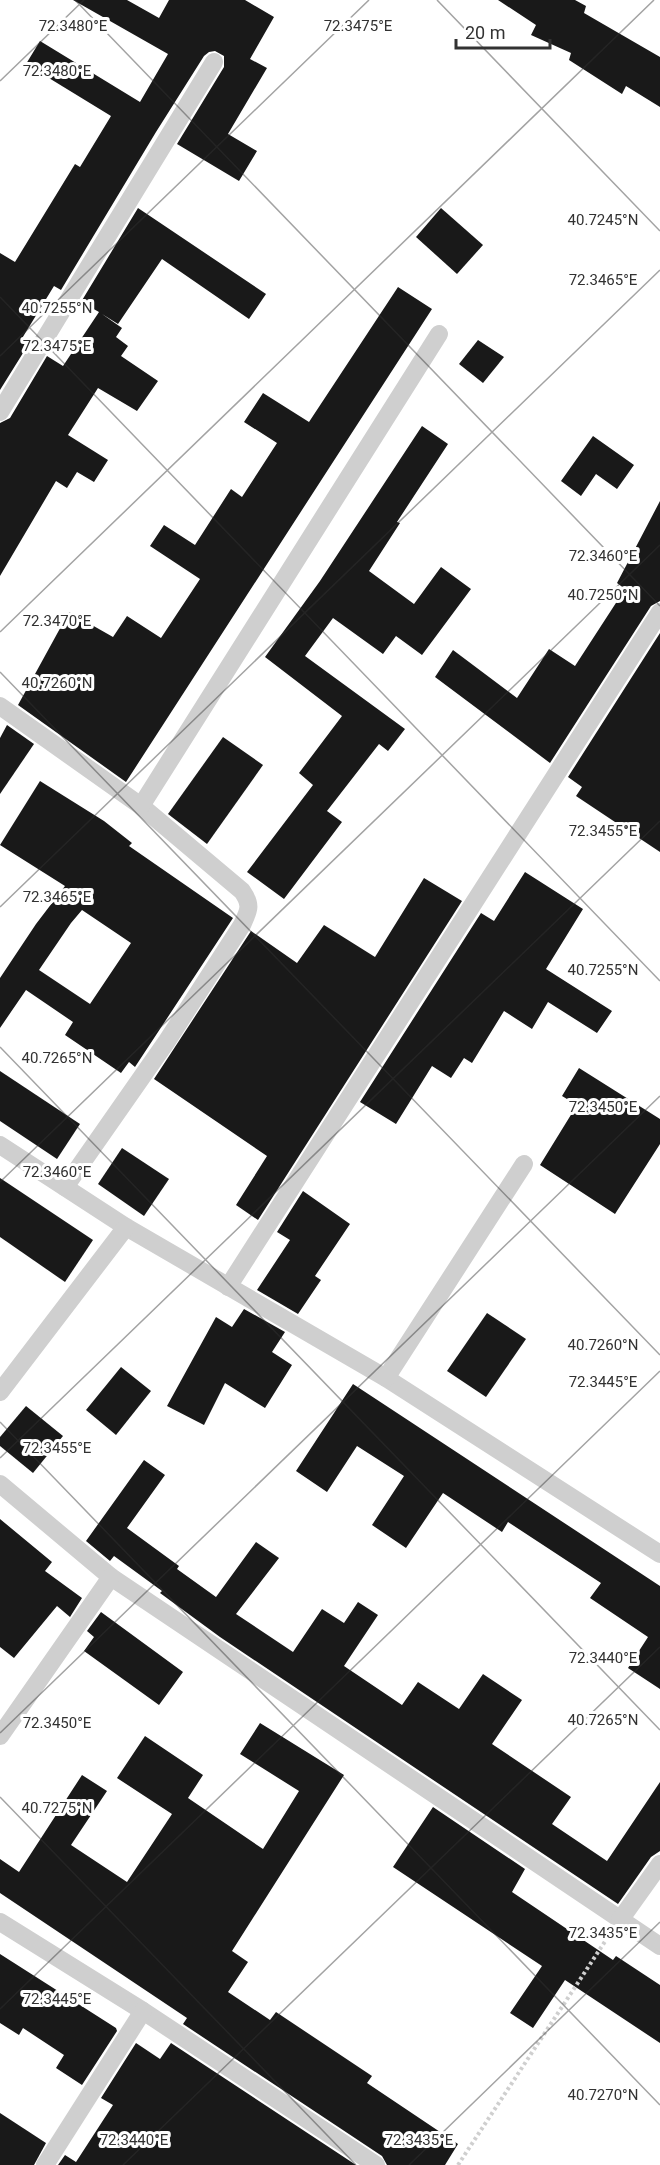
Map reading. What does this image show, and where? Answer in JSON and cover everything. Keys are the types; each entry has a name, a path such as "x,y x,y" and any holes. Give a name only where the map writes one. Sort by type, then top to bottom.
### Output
{"lane":[{"path":"0,412 214,62"},
{"path":"141,806 439,334"},
{"path":"228,1287 660,612"},
{"path":"0,706 141,806 242,891 249,900 249,912 167,1041 65,1187"},
{"path":"0,1145 126,1227 386,1378 660,1554"},
{"path":"386,1378 524,1164"},
{"path":"0,1392 126,1227"},
{"path":"0,1484 111,1577 660,1946"},
{"path":"0,1736 111,1577"},
{"path":"620,1920 660,1864"},
{"path":"0,1922 142,2011 376,2165"},
{"path":"45,2165 142,2011"}],"path":[{"path":"458,2165 620,1920"}],"building":[{"path":"73,0 127,0 159,18 169,0 245,0 274,17 250,59 267,68 228,134 257,151 239,181 177,144 224,67 224,56 215,51 209,52 204,56 156,132 61,290 54,286 21,340 28,345 0,390 0,253 15,262 75,164 80,167 111,116 26,64 40,41 140,102 168,54"},
{"path":"498,0 575,0 586,6 584,13 660,57 660,107 626,86 622,94 569,60 571,53 531,35 536,25"},
{"path":"138,208 266,294 249,319 162,259 118,324 102,314 122,328 116,337 128,346 121,356 158,381 137,411 98,388 68,435 108,460 94,482 77,472 67,488 56,481 0,576 0,423 10,418 47,356 63,366 99,312 81,302"},
{"path":"441,208 483,245 457,274 416,237"},
{"path":"398,287 432,309 126,782 18,705 69,612 113,637 127,616 161,638 200,579 150,546 164,525 195,545 231,489 242,497 277,443 244,422 263,393 309,422"},
{"path":"478,340 504,357 483,383 459,364"},
{"path":"422,426 448,444 397,522 400,523 369,571 414,604 441,567 471,589 422,655 396,636 383,654 333,618 305,656 405,729 388,751 379,744 327,811 342,822 284,899 247,872 313,785 299,773 342,716 265,657 320,581"},
{"path":"593,436 634,465 617,489 596,474 581,496 561,481"},
{"path":"660,501 660,601 651,606 550,763 435,677 453,650 517,698 549,649 575,666 625,589 617,583"},
{"path":"660,633 660,852 576,796 582,787 568,777"},
{"path":"7,725 34,744 0,794 0,738"},
{"path":"223,737 263,765 207,844 168,814"},
{"path":"40,781 104,821 132,843 129,846 233,918 135,1067 129,1062 121,1073 65,1035 73,1022 26,990 0,1028 0,978 65,886 0,845","holes":["82,910 131,943 90,1004 39,970"]},
{"path":"525,872 583,909 546,969 612,1011 597,1033 548,1002 532,1029 504,1011 472,1063 464,1058 451,1078 432,1066 396,1124 360,1102 481,913 494,921"},
{"path":"424,878 462,901 258,1220 236,1205 267,1156 154,1079 251,931 297,963 324,925 375,957"},
{"path":"579,1068 660,1119 660,1144 615,1214 540,1165 577,1105 562,1096"},
{"path":"0,1071 80,1124 57,1159 0,1121"},
{"path":"122,1148 169,1179 144,1216 98,1184"},
{"path":"0,1178 93,1240 65,1282 0,1237"},
{"path":"303,1191 350,1224 315,1276 321,1280 298,1314 257,1290 290,1240 277,1232"},
{"path":"244,1309 285,1332 272,1352 292,1365 265,1408 225,1383 204,1425 167,1406 216,1317 232,1327"},
{"path":"487,1313 526,1339 486,1397 447,1371"},
{"path":"121,1367 151,1391 116,1435 86,1410"},
{"path":"353,1384 660,1586 660,1689 628,1668 648,1637 590,1598 601,1583 508,1522 502,1532 443,1493 406,1548 372,1525 404,1476 357,1446 327,1492 296,1471"},
{"path":"26,1406 63,1436 33,1473 0,1446 0,1437"},
{"path":"144,1460 165,1475 127,1528 179,1566 177,1569 216,1597 256,1542 279,1558 236,1614 293,1652 322,1609 344,1623 358,1602 378,1615 344,1666 402,1705 418,1682 459,1709 483,1674 522,1700 492,1744 571,1797 552,1824 607,1861 660,1782 660,1851 651,1857 618,1904 220,1637 114,1556 110,1561 86,1541"},
{"path":"0,1519 52,1562 45,1571 82,1598 70,1617 57,1606 14,1658 0,1647"},
{"path":"101,1612 183,1672 159,1705 84,1651 94,1637 87,1631"},
{"path":"260,1723 344,1775 232,1951 248,1962 228,1992 270,2020 276,2012 372,2076 367,2083 458,2144 445,2165 387,2165 382,2156 183,2024 187,2018 0,1893 0,1859 19,1872 82,1775 107,1791 71,1845 127,1882 172,1814 117,1778 145,1736 203,1775 188,1798 263,1849 299,1791 240,1754"},
{"path":"433,1807 525,1869 512,1892 613,1960 616,1956 660,1985 660,2043 565,1980 533,2028 510,2013 542,1966 393,1867"},
{"path":"0,1954 116,2028 117,2031 82,2085 56,2068 64,2055 23,2028 19,2035 0,2023"},
{"path":"136,2043 160,2059 171,2043 356,2165 58,2165 65,2155 76,2162 113,2105 101,2098"},
{"path":"0,2113 46,2143 34,2165 0,2165"}]}
